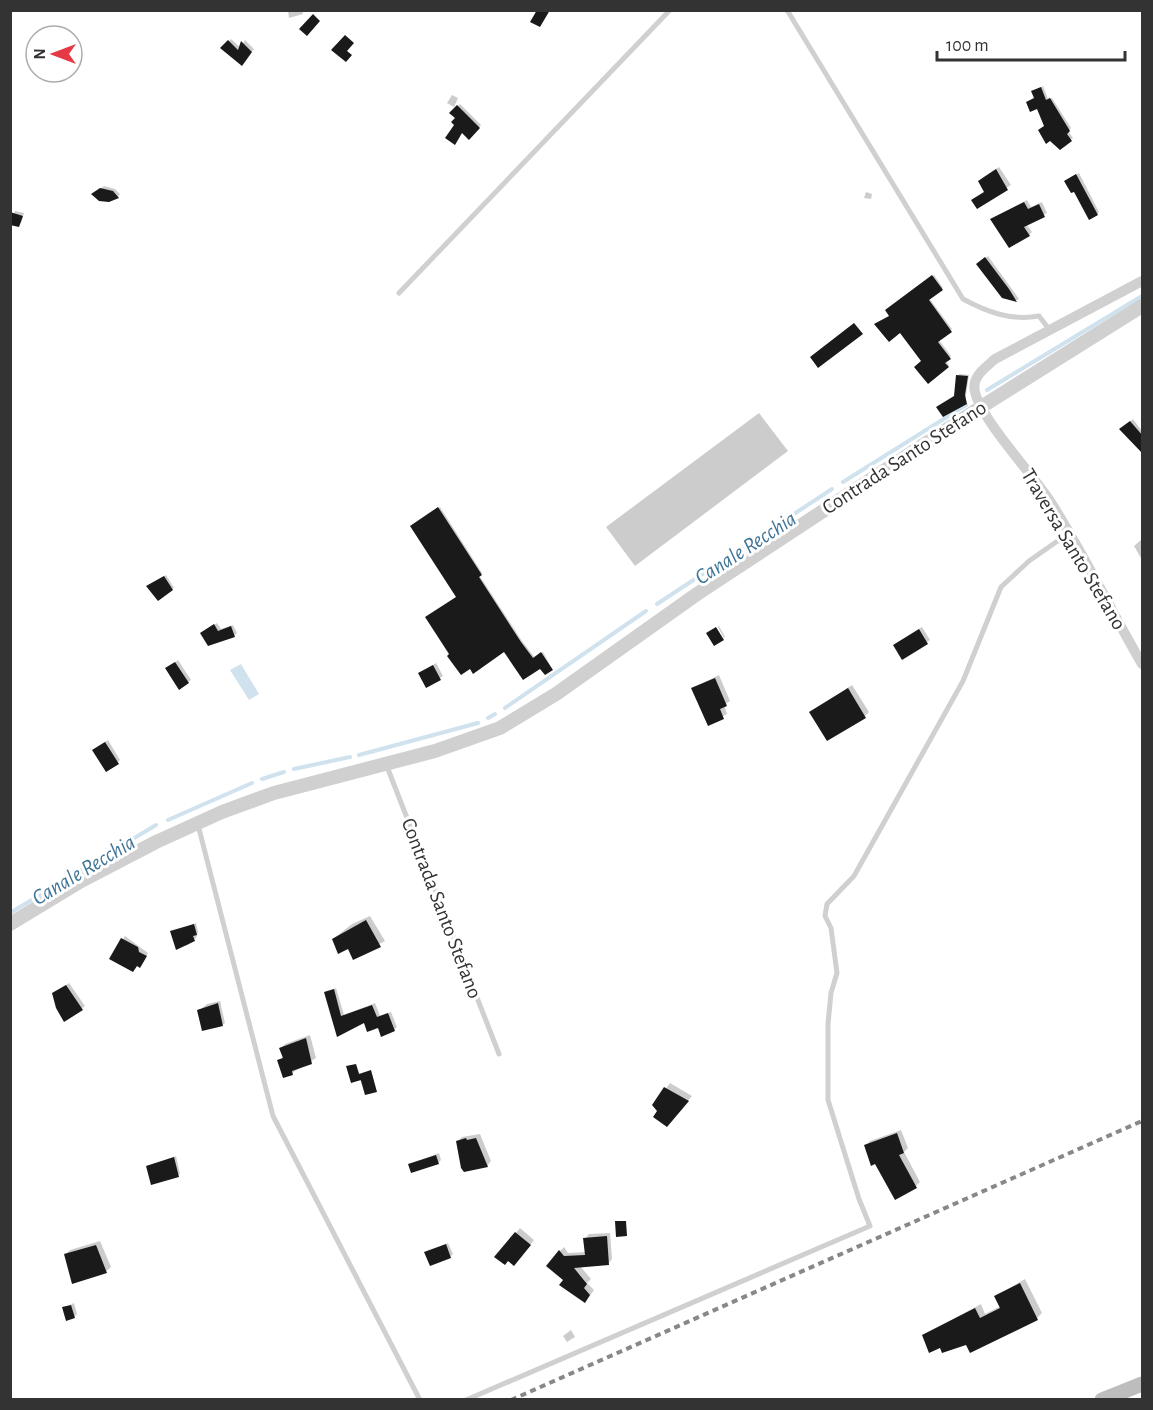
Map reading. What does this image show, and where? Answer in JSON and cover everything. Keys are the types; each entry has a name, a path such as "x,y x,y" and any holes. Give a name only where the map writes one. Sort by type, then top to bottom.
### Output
{"main road":[{"path":"1102,1400 1143,1384"}],"street":[{"path":"981,407 975,392 976,379 995,359 1143,281"},
{"name":"Contrada Santo Stefano","path":"10,924 81,881 198,823 274,793 435,751 500,728 556,694 697,594 981,407 1143,306"},
{"name":"Traversa Santo Stefano","path":"981,407 1048,498 1143,664"}],"lane":[{"path":"399,294 670,10"},
{"path":"787,10 963,298 979,308 1005,316 1023,319 1039,316 1050,331"},
{"path":"466,1400 870,1226 859,1199 828,1100 828,1024 831,993 837,973 831,928 825,916 827,904 854,876 963,681 1001,587 1029,561 1069,533"},
{"name":"Contrada Santo Stefano","path":"386,763 499,1054"},
{"path":"198,823 273,1116 420,1400"}],"water":[{"path":"241,664 259,694 249,700 230,670"}],"building":[{"path":"537,10 550,10 540,27 530,22"},
{"path":"313,14 320,21 307,36 299,29"},
{"path":"345,35 354,43 347,51 352,55 346,62 331,50"},
{"path":"228,40 238,50 241,41 252,52 242,66 220,48"},
{"path":"1041,87 1046,100 1050,98 1070,131 1067,134 1072,141 1060,150 1050,141 1046,144 1038,130 1044,126 1037,109 1030,112 1026,102 1034,98 1031,91"},
{"path":"457,105 480,128 469,140 462,133 455,145 445,138 454,125 451,122 455,118 449,113"},
{"path":"996,169 1008,190 977,209 971,200 984,192 978,181"},
{"path":"1076,174 1098,215 1089,220 1074,192 1071,193 1064,181"},
{"path":"100,188 113,191 119,198 109,202 99,201 91,194"},
{"path":"1024,202 1028,209 1039,204 1045,217 1024,227 1030,236 1009,248 990,219"},
{"path":"10,212 23,216 19,227 10,225"},
{"path":"985,257 1017,302 1002,298 976,264"},
{"path":"932,275 943,290 929,300 952,332 938,342 951,359 945,363 949,367 928,384 914,367 921,361 900,333 889,342 874,324 889,316 885,310"},
{"path":"854,323 863,334 818,368 810,357"},
{"path":"956,375 968,376 965,395 967,404 943,417 936,407 954,396"},
{"path":"1130,421 1143,436 1143,454 1119,429"},
{"path":"438,507 482,575 479,577 521,642 533,658 541,652 553,670 545,675 540,669 523,680 504,652 473,674 470,669 461,675 447,656 449,654 425,617 456,597 410,526"},
{"path":"164,576 173,590 158,601 146,586"},
{"path":"214,624 218,631 231,626 235,637 208,646 200,633"},
{"path":"716,627 724,640 714,646 706,633"},
{"path":"919,629 928,644 902,660 893,645"},
{"path":"175,662 189,683 179,690 165,668"},
{"path":"433,665 441,680 426,688 418,673"},
{"path":"715,678 727,706 720,709 724,719 708,726 691,688"},
{"path":"848,688 866,718 827,741 809,712"},
{"path":"105,742 119,764 106,772 92,750"},
{"path":"366,920 381,947 353,960 348,949 338,954 332,939"},
{"path":"194,924 197,935 193,936 195,941 176,950 170,931"},
{"path":"121,938 138,947 139,952 147,956 140,968 137,966 133,972 109,959"},
{"path":"66,985 83,1010 64,1022 56,1008 52,993"},
{"path":"334,989 341,1016 372,1005 377,1017 388,1013 395,1031 381,1037 378,1028 367,1032 364,1023 337,1037 324,992"},
{"path":"218,1003 223,1026 202,1031 197,1010"},
{"path":"306,1038 312,1064 292,1071 293,1075 283,1078 277,1060 283,1058 279,1048"},
{"path":"356,1064 361,1080 351,1083 346,1066"},
{"path":"371,1070 377,1092 365,1095 359,1074"},
{"path":"664,1087 689,1101 667,1127 653,1117 657,1111 652,1105"},
{"path":"897,1133 904,1153 899,1155 917,1188 895,1200 875,1164 871,1166 864,1145"},
{"path":"466,1138 467,1140 476,1138 488,1167 464,1172 461,1168 456,1141"},
{"path":"436,1155 439,1164 411,1173 408,1164"},
{"path":"174,1157 179,1177 151,1185 146,1166"},
{"path":"615,1221 626,1221 627,1236 616,1237"},
{"path":"515,1232 531,1245 514,1266 508,1261 505,1265 494,1257"},
{"path":"607,1236 609,1265 574,1268 587,1284 584,1288 590,1295 585,1303 559,1285 563,1280 546,1266 559,1250 564,1256 585,1255 583,1238"},
{"path":"446,1244 451,1258 430,1266 424,1252"},
{"path":"96,1245 107,1273 72,1284 64,1254"},
{"path":"1020,1283 1038,1320 970,1353 966,1345 942,1353 940,1348 929,1353 922,1335 975,1308 980,1318 1000,1308 994,1296"},
{"path":"71,1305 75,1318 66,1321 62,1307"}],"waterway":[{"name":"Canale Recchia","path":"987,390 1142,296"},
{"name":"Canale Recchia","path":"843,482 966,405"},
{"name":"Canale Recchia","path":"657,604 832,489"},
{"name":"Canale Recchia","path":"505,708 646,611"},
{"name":"Canale Recchia","path":"488,718 495,714"},
{"name":"Canale Recchia","path":"359,755 478,723"},
{"name":"Canale Recchia","path":"294,769 350,757"},
{"name":"Canale Recchia","path":"262,779 284,772"},
{"name":"Canale Recchia","path":"168,820 252,783"},
{"name":"Canale Recchia","path":"10,913 156,825"}],"railway":[{"path":"511,1400 1142,1121"}]}
